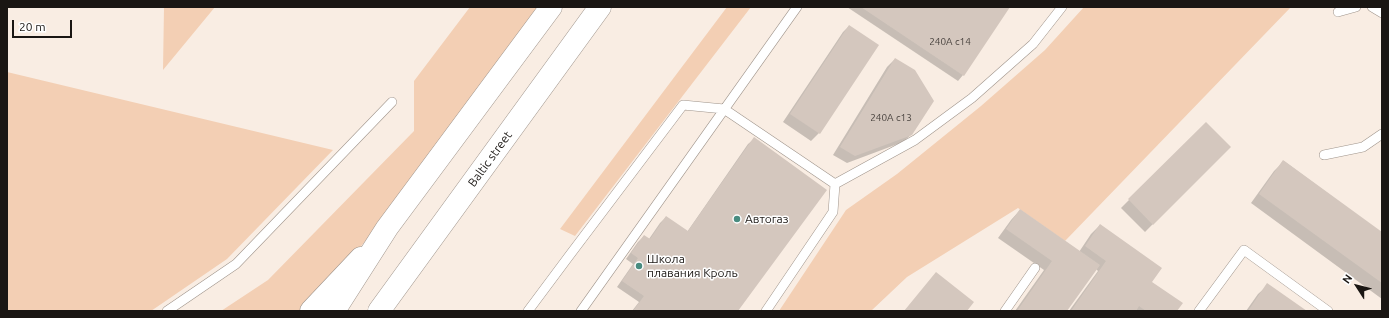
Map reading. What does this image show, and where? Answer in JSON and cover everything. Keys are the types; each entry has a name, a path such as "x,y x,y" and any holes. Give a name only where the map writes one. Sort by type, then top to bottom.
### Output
{"main road":[{"path":"334,311 387,228 551,7"},
{"name":"Baltic street","path":"379,311 600,7"},
{"path":"311,311 387,228"}],"lane":[{"path":"581,311 797,7"},
{"path":"835,184 915,140 972,98 1033,44 1062,7"},
{"path":"1338,12 1356,7"},
{"path":"1372,7 1382,13"},
{"path":"167,311 236,264 392,102"},
{"path":"528,311 568,256 684,105 724,109 835,184"},
{"path":"1324,155 1363,147 1382,134"},
{"path":"766,311 833,212 835,184"},
{"path":"1199,311 1244,250 1328,311"},
{"path":"1005,311 1035,268"}],"shaded area":[{"path":"164,7 215,7 163,70"},
{"path":"470,7 539,7 393,209 305,311 221,311 268,280 414,131 414,81"},
{"path":"727,7 751,7 575,236 560,229"},
{"path":"1084,7 1291,7 1065,241 1018,208 907,277 871,311 779,311 846,210 897,174 981,106 1045,50"},
{"path":"7,72 333,150 227,259 151,311 7,311"}],"building":[{"path":"861,7 1010,7 964,76"},
{"path":"849,25 879,45 820,134 790,114"},
{"path":"895,58 915,70 934,101 912,135 855,156 840,147"},
{"path":"1206,122 1231,147 1153,225 1128,199"},
{"path":"754,137 827,190 738,311 633,311 644,296 622,281 638,258 631,253 644,235 650,239 666,216 688,231"},
{"path":"1283,160 1382,232 1382,283 1259,194"},
{"path":"1020,209 1100,265 1067,311 1017,311 1052,261 1006,229"},
{"path":"1100,224 1162,268 1152,282 1183,303 1177,311 1146,311 1139,306 1136,311 1071,311 1106,261 1085,246"},
{"path":"936,272 974,302 967,311 904,311"},
{"path":"1267,283 1307,311 1248,311"}],"place":[{"name":"Автогаз","path":"737,219"},
{"name":"Школа плавания Кроль","path":"639,266"}]}
